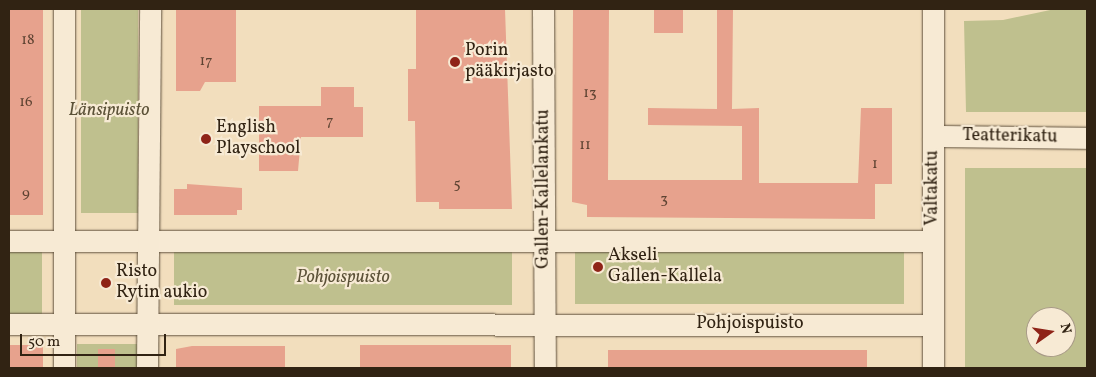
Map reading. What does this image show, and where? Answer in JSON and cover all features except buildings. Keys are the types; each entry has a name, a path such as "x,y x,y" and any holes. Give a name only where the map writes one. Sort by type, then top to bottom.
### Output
{"street":[{"path":"64,9 64,368"},
{"path":"147,368 150,9"},
{"name":"Gallen-Kallelankatu","path":"543,9 544,368"},
{"name":"Valtakatu","path":"933,9 933,368"},
{"name":"Teatterikatu","path":"933,136 1087,138"},
{"path":"9,240 545,242 572,237 933,241"},
{"name":"Pohjoispuisto","path":"9,324 933,324"}],"green space":[{"name":"Länsipuisto","path":"81,9 138,9 138,213 81,213"},
{"path":"1055,9 1087,9 1087,112 966,112 964,21 1003,20"},
{"path":"965,168 1087,168 1087,368 965,368"},
{"path":"9,250 42,250 42,315 9,315"},
{"name":"Pohjoispuisto","path":"174,252 512,252 512,305 174,305"},
{"path":"575,252 904,252 904,304 575,304"},
{"path":"77,344 137,344 137,368 77,368"}],"place":[{"name":"Porin pääkirjasto","path":"455,62"},
{"name":"English Playschool","path":"206,139"},
{"name":"Akseli Gallen-Kallela","path":"598,267"},
{"name":"Risto Rytin aukio","path":"106,283"}]}
